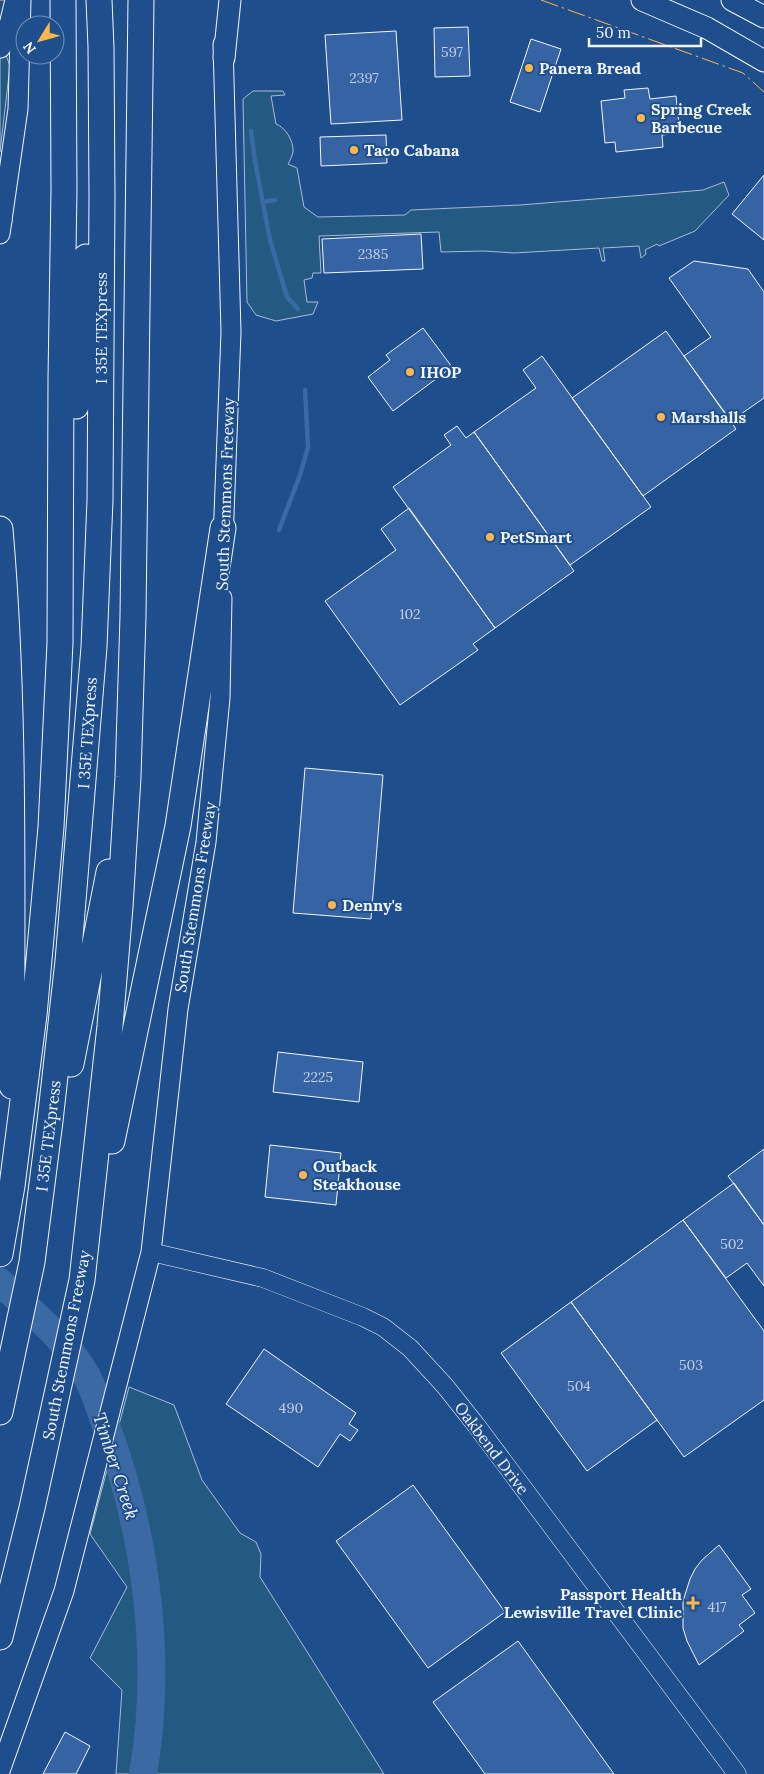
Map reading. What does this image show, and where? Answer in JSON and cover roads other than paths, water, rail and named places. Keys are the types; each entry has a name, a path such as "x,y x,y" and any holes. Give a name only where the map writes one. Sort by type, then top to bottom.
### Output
{"highway":[{"path":"60,643 64,189 63,0"},
{"path":"0,1254 12,1186 34,1016 51,827 60,643 101,47 99,0"},
{"name":"South Stemmons Freeway","path":"0,1637 32,1508 82,1280 110,1026 128,776 133,616 141,0"},
{"name":"I 35E TEXpress","path":"0,1412 32,1262 68,961 94,647 100,480 101,47"},
{"path":"82,1280 178,826 223,528"},
{"path":"0,529 6,591 11,725 12,1186"},
{"path":"32,1262 128,776"}],"main road":[{"path":"0,47 9,29 16,0"},
{"path":"0,221 18,109 21,0"},
{"name":"South Stemmons Freeway","path":"0,1771 64,1591 151,1252 178,1009 206,842 220,698 223,528 231,332 221,0"},
{"path":"224,58 230,0"},
{"path":"642,0 707,28 764,61"},
{"path":"732,0 764,17"}],"street":[{"name":"Oakbend Drive","path":"151,1252 263,1278 363,1317 383,1327 410,1348 445,1386 476,1425 737,1774"}],"waterway":[{"path":"251,131 270,240 287,297 298,309"},
{"path":"263,202 275,200"},
{"path":"279,530 300,475 308,447 305,390"},
{"name":"Timber Creek","path":"0,1282 57,1336 77,1360 94,1391 119,1464 131,1507 140,1551 151,1641 149,1730 143,1774"}],"place":[{"name":"Panera Bread","path":"529,68"},
{"name":"Spring Creek Barbecue","path":"641,118"},
{"name":"Taco Cabana","path":"354,150"},
{"name":"IHOP","path":"410,372"},
{"name":"Marshalls","path":"661,417"},
{"name":"PetSmart","path":"490,537"},
{"name":"Denny's","path":"332,905"},
{"name":"Outback Steakhouse","path":"303,1175"},
{"name":"Passport Health Lewisville Travel Clinic","path":"693,1603"}]}
